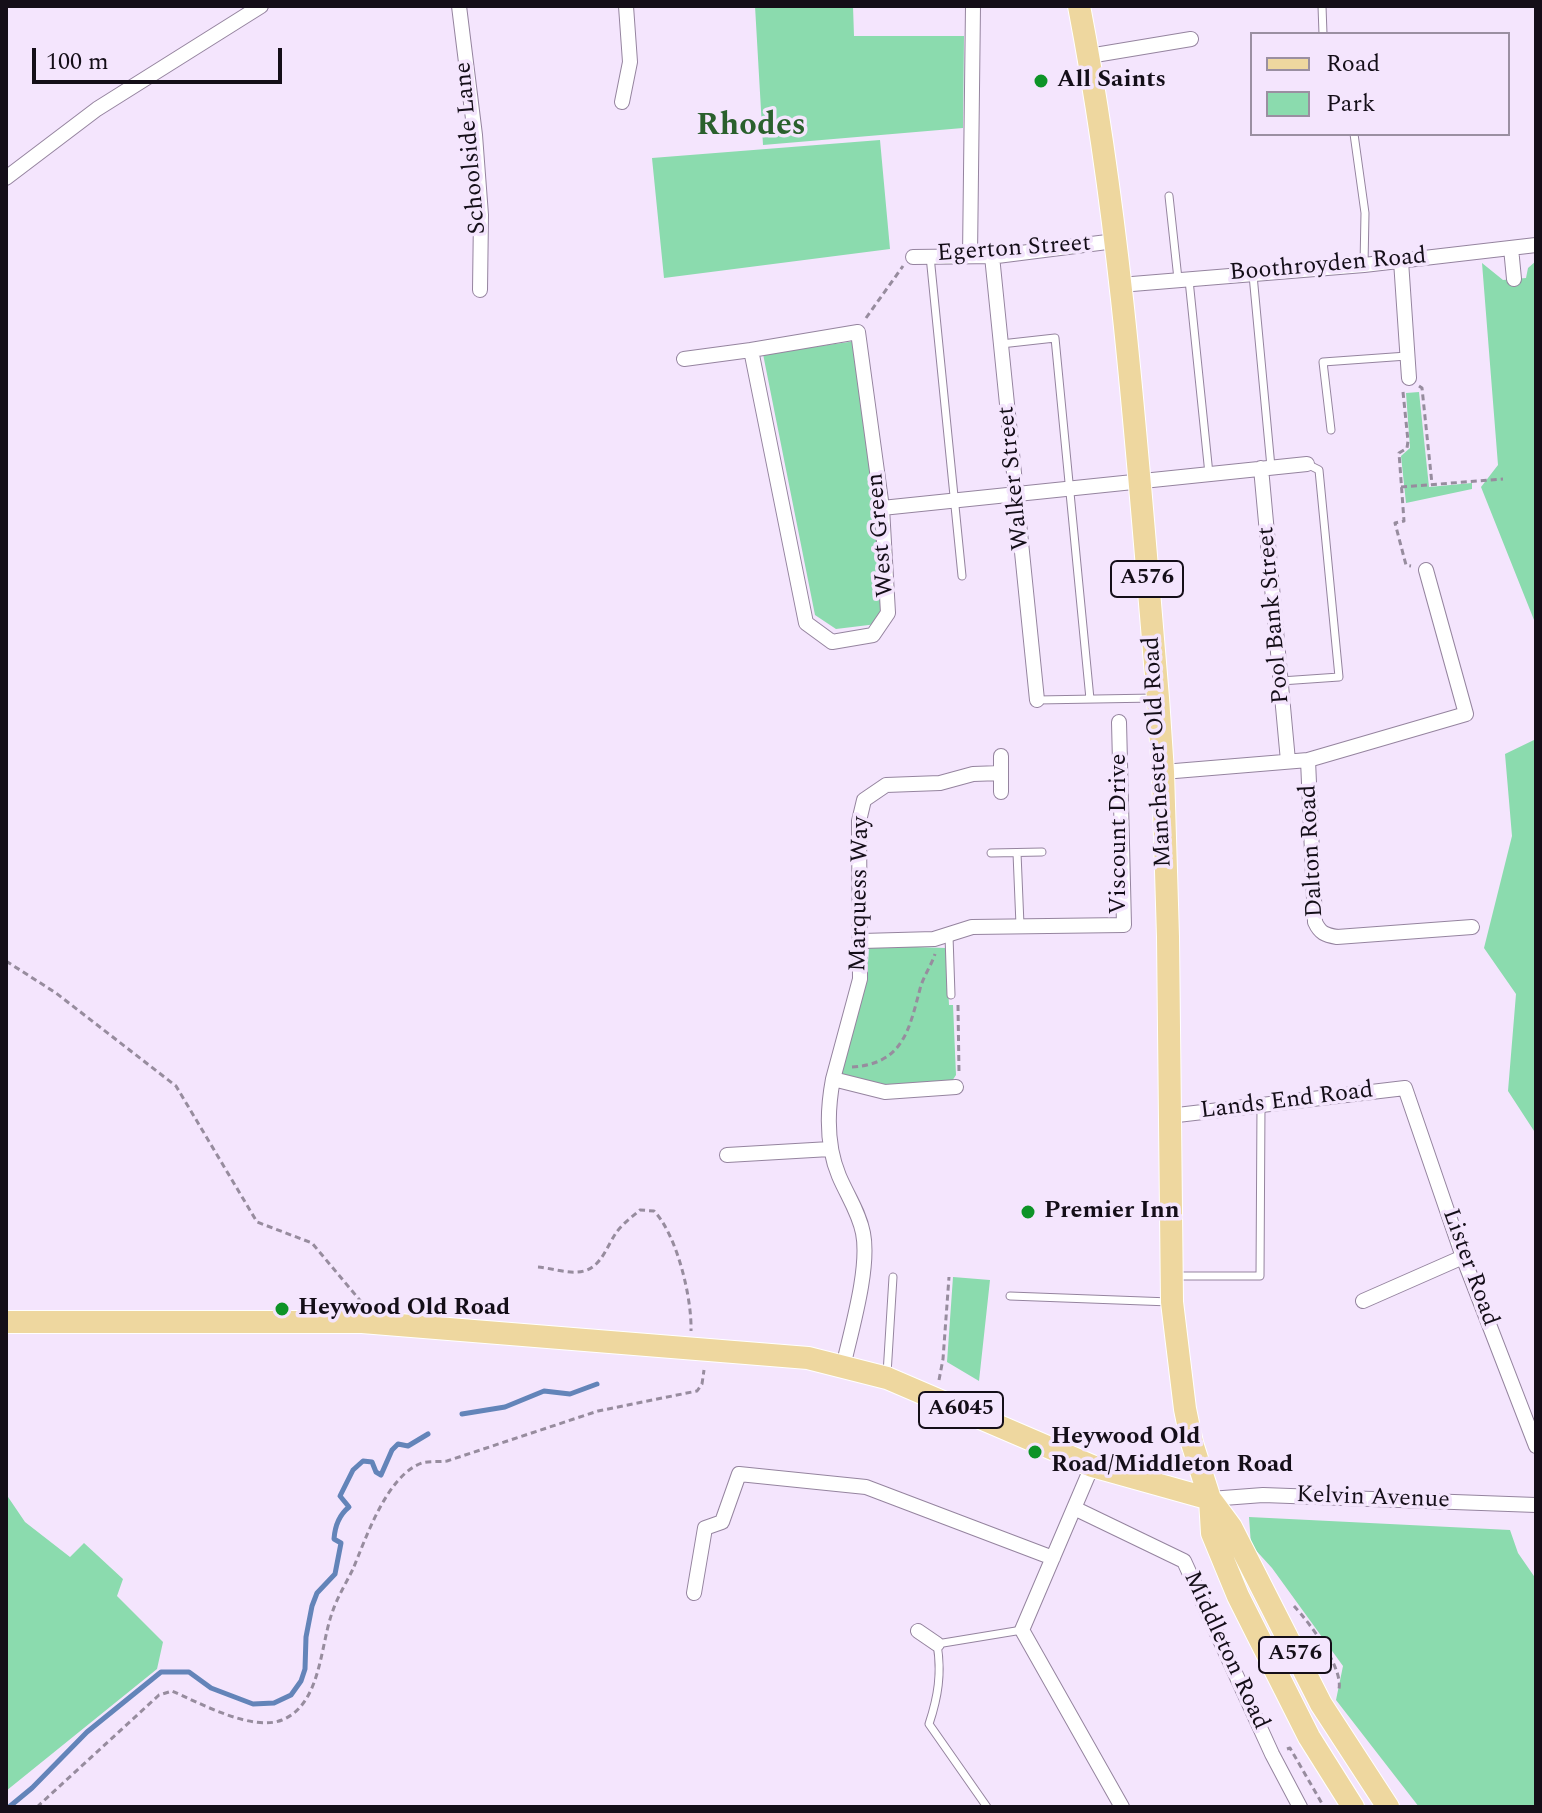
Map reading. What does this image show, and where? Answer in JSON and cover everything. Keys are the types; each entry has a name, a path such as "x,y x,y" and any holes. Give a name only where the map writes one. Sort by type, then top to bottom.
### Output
{"main road":[{"name":"Manchester Old Road","path":"1079,6 1115,241 1158,698 1163,772 1171,1276 1178,1365 1189,1433 1210,1499 1212,1533 1238,1596 1309,1737 1353,1807"},
{"name":"A6045","path":"6,1322 362,1322 808,1358 887,1378 1092,1466 1210,1499"},
{"name":"Manchester Old Road","path":"1210,1499 1231,1527 1321,1704 1388,1807"},
{"path":"1369,1779 1396,1807"}],"street":[{"path":"6,178 97,109 261,6"},
{"name":"Schoolside Lane","path":"459,6 481,215 480,290"},
{"path":"622,102 630,62 626,6"},
{"path":"970,256 973,6"},
{"path":"1089,56 1191,39"},
{"name":"Egerton Street","path":"913,257 992,256 1115,241"},
{"name":"Boothroyden Road","path":"1120,285 1364,265 1536,245"},
{"path":"1511,248 1514,279"},
{"name":"Walker Street","path":"992,256 1037,700"},
{"path":"1401,261 1409,378"},
{"path":"684,359 858,332"},
{"name":"West Green","path":"751,350 806,623 832,642 873,635 888,613 882,508 858,332"},
{"path":"882,508 1307,464"},
{"name":"Pool Bank Street","path":"1266,468 1288,761"},
{"path":"1163,772 1308,760 1466,714 1426,570"},
{"name":"Viscount Drive","path":"862,941 941,938 972,927 1124,925 1119,722"},
{"path":"1001,756 1001,792"},
{"name":"Dalton Road","path":"1308,760 1315,922 1318,930 1337,937 1472,927"},
{"name":"Marquess Way","path":"843,1367 865,1242 858,1214 830,1149 830,1096 860,979 859,814 864,800 886,785 940,783 973,774 1001,773"},
{"path":"833,1079 885,1092 956,1087"},
{"name":"Lands End Road","path":"1169,1116 1405,1088"},
{"name":"Lister Road","path":"1405,1088 1463,1257 1536,1446"},
{"path":"727,1155 830,1149"},
{"path":"1363,1301 1463,1257"},
{"path":"1092,1466 1022,1630 1122,1807"},
{"path":"694,1593 705,1528 722,1522 739,1474 866,1487 1053,1558"},
{"name":"Kelvin Avenue","path":"1210,1499 1263,1495 1536,1505"},
{"name":"Middleton Road","path":"1074,1508 1184,1561 1272,1754 1300,1807"},
{"path":"918,1631 937,1644"}],"lane":[{"path":"1322,6 1323,32"},
{"path":"1354,136 1365,213 1364,265"},
{"path":"1169,196 1209,474"},
{"path":"930,256 962,576"},
{"path":"1252,273 1266,468"},
{"path":"1001,344 1055,338 1090,699"},
{"path":"1331,430 1323,362 1407,356"},
{"path":"1281,681 1339,677 1319,470 1307,464"},
{"path":"1037,700 1158,698"},
{"path":"991,853 1042,852"},
{"path":"1017,853 1020,925"},
{"path":"941,938 951,995"},
{"path":"1171,1276 1260,1276 1261,1105"},
{"path":"887,1378 893,1277"},
{"path":"1010,1296 1172,1302"},
{"path":"987,1807 929,1724 937,1698 940,1665 937,1644 1022,1630"}],"path":[{"path":"858,332 898,272 913,257"},
{"path":"1426,570 1406,565 1395,523 1404,521 1399,453 1407,448 1403,391 1409,378 1422,388 1432,484"},
{"path":"1401,487 1503,479"},
{"path":"837,1063 855,1068 876,1062 901,1045 941,938"},
{"path":"6,961 56,993 176,1086 257,1222 312,1243 363,1302 362,1322"},
{"path":"951,995 958,1002 959,1079 956,1087"},
{"path":"37,1807 159,1695 172,1691 253,1724 281,1721 298,1709 311,1687 332,1614 383,1502 412,1469 422,1463 447,1461 598,1411 697,1391 702,1384 686,1289 671,1236 654,1211 640,1210 630,1218 617,1232 602,1258 587,1271 538,1267"},
{"path":"935,1398 943,1359 949,1277"},
{"path":"1289,1600 1307,1620 1340,1676 1341,1687 1336,1696"},
{"path":"1290,1748 1324,1807"}],"green space":[{"path":"755,6 853,6 854,36 964,36 963,128 763,145"},
{"path":"880,140 890,249 664,278 652,158"},
{"path":"1536,261 1536,625 1481,487 1498,465 1482,263 1503,280 1526,278 1528,268"},
{"path":"856,341 887,603 877,624 836,629 815,615 763,354"},
{"path":"1419,392 1429,487 1472,483 1472,489 1406,503 1401,456 1410,448 1406,393"},
{"path":"1536,739 1536,1134 1508,1091 1516,994 1484,948 1512,836 1505,754"},
{"path":"869,947 946,948 949,1005 953,1005 956,1075 952,1081 883,1087 837,1075 862,998"},
{"path":"953,1277 990,1280 979,1381 947,1362"},
{"path":"6,1494 25,1522 70,1557 84,1543 123,1579 117,1596 163,1642 157,1669 6,1791"},
{"path":"1249,1517 1510,1530 1518,1553 1536,1579 1536,1807 1419,1807 1336,1700 1343,1666 1272,1568 1251,1545"}],"waterway":[{"path":"462,1414 505,1407 544,1391 570,1394 597,1384"},
{"path":"9,1807 87,1732 161,1672 189,1672 211,1688 253,1704 274,1703 291,1695 305,1669 306,1637 312,1606 317,1593 335,1574 341,1543 334,1539 335,1529 349,1507 340,1496 353,1470 363,1461 372,1462 376,1472 381,1475 398,1444 408,1446 428,1434"}],"place":[{"name":"All Saints","path":"1041,81"},
{"name":"Premier Inn","path":"1028,1212"},
{"name":"Heywood Old Road","path":"282,1309"},
{"name":"Heywood Old Road/Middleton Road","path":"1035,1452"}],"district":[{"name":"Rhodes","path":"751,128"}]}
